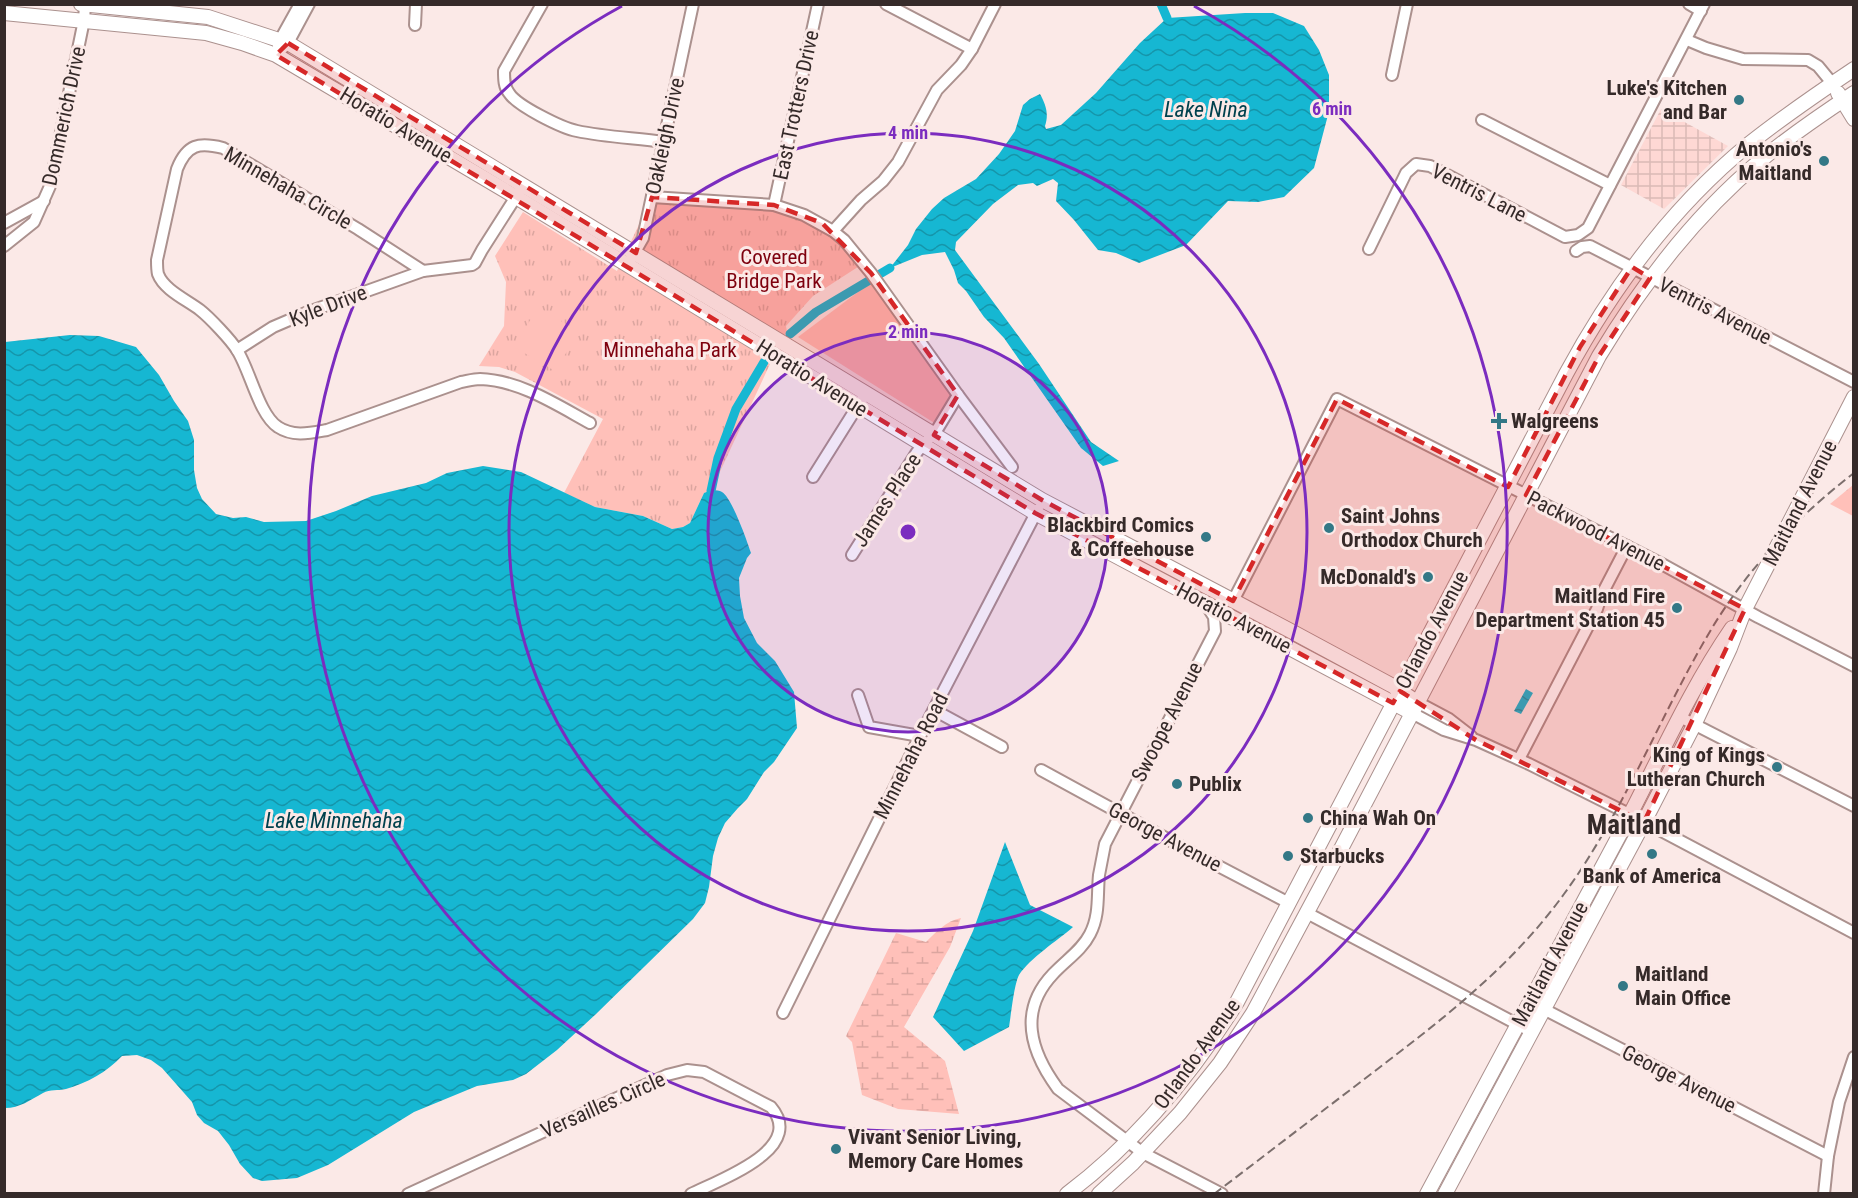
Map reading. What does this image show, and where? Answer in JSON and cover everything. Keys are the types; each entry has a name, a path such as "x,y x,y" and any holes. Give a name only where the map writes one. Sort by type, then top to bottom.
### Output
{"main road":[{"name":"Horatio Avenue","path":"83,5 208,17 284,41 524,184 1042,501 1228,598 1414,707"},
{"name":"Horatio Avenue","path":"4,13 33,10 84,20 206,33 276,55 516,197 1035,513 1240,621 1396,697"},
{"name":"Orlando Avenue","path":"1068,1194 1128,1141 1191,1068 1224,1022 1248,981 1580,347 1613,294 1675,215 1732,159 1774,124 1854,69"},
{"path":"1832,83 1848,97 1854,119"},
{"name":"Orlando Avenue","path":"1099,1194 1143,1153 1192,1099 1233,1044 1258,1005 1599,356 1650,278 1691,228 1737,182 1785,141 1848,97"},
{"name":"Maitland Avenue","path":"1427,1194 1680,717 1745,609 1854,397"},
{"path":"1205,603 1223,605 1228,598"},
{"name":"Maitland Avenue","path":"1445,1194 1694,725 1730,648 1745,609"}],"street":[{"path":"284,41 300,4"},
{"path":"276,55 309,4"},
{"path":"415,25 416,4"},
{"path":"542,4 504,71 504,84 509,94 521,104 576,131 664,142"},
{"name":"Oakleigh Drive","path":"628,265 643,238 693,4"},
{"name":"East Trotters Drive","path":"774,205 818,4"},
{"path":"885,4 972,49"},
{"path":"833,231 861,200 883,181 898,162 937,90 961,65 972,49 995,4"},
{"path":"1392,75 1407,4"},
{"path":"1482,120 1610,185 1703,8 1689,4"},
{"name":"Dommerich Drive","path":"4,246 34,222 44,201 55,167 84,20 83,5"},
{"path":"1687,40 1743,59 1808,60 1818,66 1832,83"},
{"name":"Minnehaha Circle","path":"423,271 223,148 205,143 191,147 181,159 157,260 158,274 165,285 202,312 237,350 264,411 275,426 296,434 327,430 461,382 480,379 510,384 538,394 590,423"},
{"name":"Ventris Lane","path":"1369,249 1406,173 1416,164 1430,166 1565,237 1578,235 1588,228 1610,185"},
{"path":"423,271 475,263 524,184"},
{"path":"652,197 774,205 804,215 833,231 844,240 888,295 1012,467"},
{"path":"4,223 44,201"},
{"name":"Ventris Avenue","path":"1575,251 1590,246 1854,382"},
{"name":"Kyle Drive","path":"237,350 273,327 308,312 423,271"},
{"path":"813,477 866,393"},
{"name":"James Place","path":"852,555 916,452 933,435 958,395"},
{"name":"Packwood Avenue","path":"1228,598 1247,575 1337,399 1627,546 1854,666"},
{"name":"Minnehaha Road","path":"783,1013 920,736 1042,501"},
{"path":"1519,759 1627,546"},
{"path":"1205,603 1214,617 1215,631 1227,624 1240,621"},
{"name":"Swoope Avenue","path":"1215,631 1105,844 1099,876 1097,916 1090,935 1078,951 1053,973 1042,987 1032,1011 1030,1023 1033,1045 1047,1075 1058,1089 1143,1153 1222,1194"},
{"path":"858,694 869,727 920,736"},
{"name":"Horatio Avenue","path":"1414,707 1449,719 1476,740 1644,822 1854,933"},
{"path":"934,710 1002,747"},
{"path":"1680,717 1854,806"},
{"name":"George Avenue","path":"1041,771 1289,903"},
{"path":"1590,890 1604,897"},
{"path":"1307,913 1532,1032"},
{"name":"George Avenue","path":"1530,1002 1828,1156"},
{"path":"1824,1194 1828,1156 1839,1102 1854,1057"},
{"name":"Versailles Circle","path":"408,1194 667,1075 687,1070 705,1072 771,1107 779,1116 781,1127 768,1152 758,1160 691,1194"}],"highlighted area":[{"path":"288,43 636,253 652,197 774,205 822,223 871,273 958,395 934,435 1042,500 1233,601 1337,399 1508,487 1580,347 1632,267 1650,278 1599,356 1526,495 1745,609 1644,822 1476,740 1400,691 1393,703 1035,513 276,55"}],"shaded area":[{"path":"1661,109 1728,146 1664,209 1621,185"}],"green space":[{"name":"Minnehaha Park","path":"652,197 763,204 822,223 864,263 813,296 786,326 787,332 765,362 770,364 711,491 704,493 690,523 672,529 643,516 595,507 564,493 603,419 515,372 499,367 479,366 504,326 506,282 495,256 523,212 617,271"},
{"path":"874,280 953,394 936,424 798,337"},
{"path":"538,307 579,332 555,371 514,347"},
{"path":"1853,485 1853,516 1830,504"},
{"path":"961,918 950,947 904,1027 945,1061 959,1114 898,1109 862,1095 852,1042 846,1036 896,933 926,942 946,924"}],"water":[{"name":"Lake Nina","path":"1273,13 1304,26 1319,50 1329,75 1328,115 1314,168 1284,197 1258,202 1228,201 1186,245 1139,263 1116,253 1098,250 1056,201 1058,183 1053,179 1037,186 1033,183 1018,185 993,204 956,242 955,250 1039,364 1091,442 1119,461 1103,466 1081,448 1004,338 984,317 958,283 945,252 922,255 890,268 932,209 944,198 976,179 999,154 1015,131 1023,105 1030,99 1040,94 1046,110 1046,129 1061,125 1096,93 1140,43 1167,18"},
{"name":"Lake Minnehaha","path":"70,335 99,336 136,347 159,375 188,421 194,440 194,470 197,488 202,499 216,514 233,518 246,517 264,522 306,521 372,496 426,483 447,473 483,466 521,472 595,507 643,516 672,529 690,523 704,493 715,490 722,492 735,511 751,553 739,578 744,618 757,643 775,661 794,692 797,728 747,799 725,823 713,856 705,903 693,919 596,1014 557,1050 526,1074 513,1080 477,1086 414,1112 328,1165 297,1178 262,1181 253,1178 240,1164 218,1131 204,1123 197,1115 192,1102 162,1068 151,1060 137,1055 122,1056 103,1072 82,1084 46,1092 20,1105 5,1108 5,342"},
{"path":"1526,689 1533,693 1521,714 1514,711"},
{"path":"1005,842 1030,905 1073,927 1037,956 1019,975 1009,1027 964,1051 933,1017 973,931"}],"waterway":[{"path":"1161,4 1167,18"},
{"path":"790,334 816,312 890,268"},
{"path":"711,491 718,458 736,409 764,362"}],"railway":[{"path":"1214,1194 1426,1031 1476,990 1522,945 1564,894 1605,830 1693,661 1726,606 1758,563 1794,525 1854,473"}],"place":[{"name":"Luke's Kitchen and Bar","path":"1739,100"},
{"name":"Antonio's Maitland","path":"1824,161"},
{"name":"Walgreens","path":"1499,421"},
{"name":"Saint Johns Orthodox Church","path":"1329,528"},
{"name":"Blackbird Comics & Coffeehouse","path":"1206,537"},
{"name":"McDonald's","path":"1428,577"},
{"name":"Maitland Fire Department Station 45","path":"1677,608"},
{"name":"King of Kings Lutheran Church","path":"1777,767"},
{"name":"Publix","path":"1177,784"},
{"name":"China Wah On","path":"1308,818"},
{"name":"Bank of America","path":"1652,854"},
{"name":"Starbucks","path":"1288,856"},
{"name":"Maitland Main Office","path":"1623,986"},
{"name":"Vivant Senior Living, Memory Care Homes","path":"836,1149"}],"district":[{"name":"Maitland","path":"1634,825"}],"park label":[{"name":"Covered Bridge Park","path":"774,269"}]}
